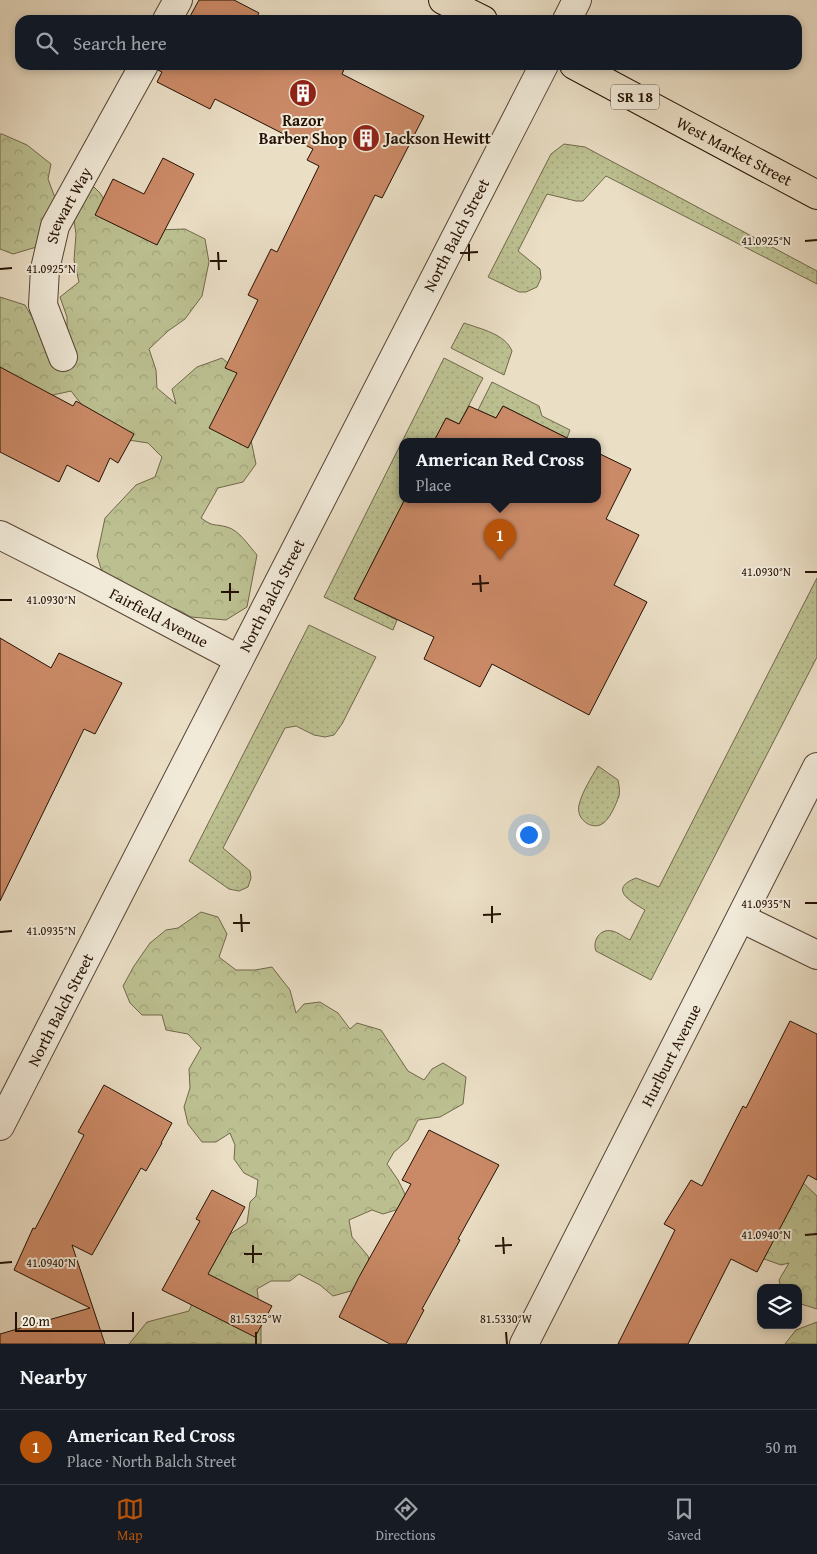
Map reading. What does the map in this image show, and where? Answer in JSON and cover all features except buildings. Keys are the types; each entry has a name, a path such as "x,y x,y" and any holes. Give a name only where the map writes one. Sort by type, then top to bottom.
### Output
{"main road":[{"path":"443,0 473,15"},
{"name":"West Market Street","path":"583,70 817,194"}],"street":[{"path":"170,15 178,0"},
{"path":"570,15 577,0"},
{"name":"Stewart Way","path":"63,357 44,305 45,269 55,226 141,70"},
{"name":"North Balch Street","path":"0,1126 135,866 238,659 541,70"},
{"name":"Fairfield Avenue","path":"0,535 238,659"},
{"name":"Hurlburt Avenue","path":"524,1344 817,767"},
{"path":"741,918 817,955"}],"green space":[{"path":"0,134 27,145 51,164 48,179 64,222 40,246 13,254 0,249"},
{"path":"564,144 585,147 817,271 817,284 606,176 583,201 547,194 518,251 540,269 541,278 537,287 526,292 519,292 488,277 551,154"},
{"path":"94,187 100,193 114,216 156,230 185,229 205,239 209,262 202,296 185,319 168,331 149,349 156,370 157,388 176,404 172,389 197,367 222,358 235,369 242,386 256,464 243,482 218,488 201,518 212,524 236,531 257,555 247,607 226,620 191,617 104,578 97,556 105,518 136,485 155,477 162,457 148,443 122,439 96,423 71,391 26,401 0,388 0,297 25,305 42,327 67,334 67,317 60,297 79,282 74,260 76,234 73,214 82,190"},
{"path":"464,323 492,333 509,345 512,351 504,375 451,348"},
{"path":"444,358 483,378 459,424 447,418 436,438 404,438"},
{"path":"492,382 539,406 542,416 570,430 567,438 503,406 496,418 478,410"},
{"path":"399,448 399,503 403,503 354,599 397,620 393,630 324,597"},
{"path":"817,578 817,657 651,980 596,951 596,939 604,931 612,931 630,940 645,910 624,895 623,886 636,878 659,887"},
{"path":"309,625 376,657 342,724 334,735 325,737 314,735 296,726 285,728 223,848 250,871 251,878 248,887 239,891 229,889 189,861"},
{"path":"598,766 618,780 619,796 609,817 603,823 596,826 587,824 581,818 579,805 584,790"},
{"path":"201,912 218,917 227,934 219,957 236,970 255,970 272,967 290,990 296,1013 304,1004 320,1002 338,1013 350,1029 357,1023 381,1030 408,1071 424,1080 432,1069 443,1063 466,1077 463,1104 440,1117 418,1120 408,1140 394,1152 387,1164 407,1198 402,1208 383,1214 372,1210 349,1220 352,1237 368,1256 372,1272 358,1289 333,1296 320,1285 299,1274 290,1281 271,1281 257,1289 261,1320 261,1344 129,1344 147,1322 189,1311 218,1242 247,1223 250,1202 256,1196 258,1180 244,1173 234,1159 235,1145 230,1133 216,1142 202,1142 188,1124 184,1107 190,1088 189,1069 201,1048 188,1034 166,1030 162,1015 142,1015 130,1003 123,986 150,943 166,930 178,928"},
{"path":"800,1180 817,1196 817,1309 802,1304 802,1284 780,1284 779,1280 789,1263 781,1265 756,1256"},
{"path":"817,1322 817,1344 785,1344 796,1330"}],"place":[{"name":"Razor Barber Shop","path":"303,93"},
{"name":"Jackson Hewitt","path":"366,138"},
{"name":"American Red Cross","path":"500,560"}]}
